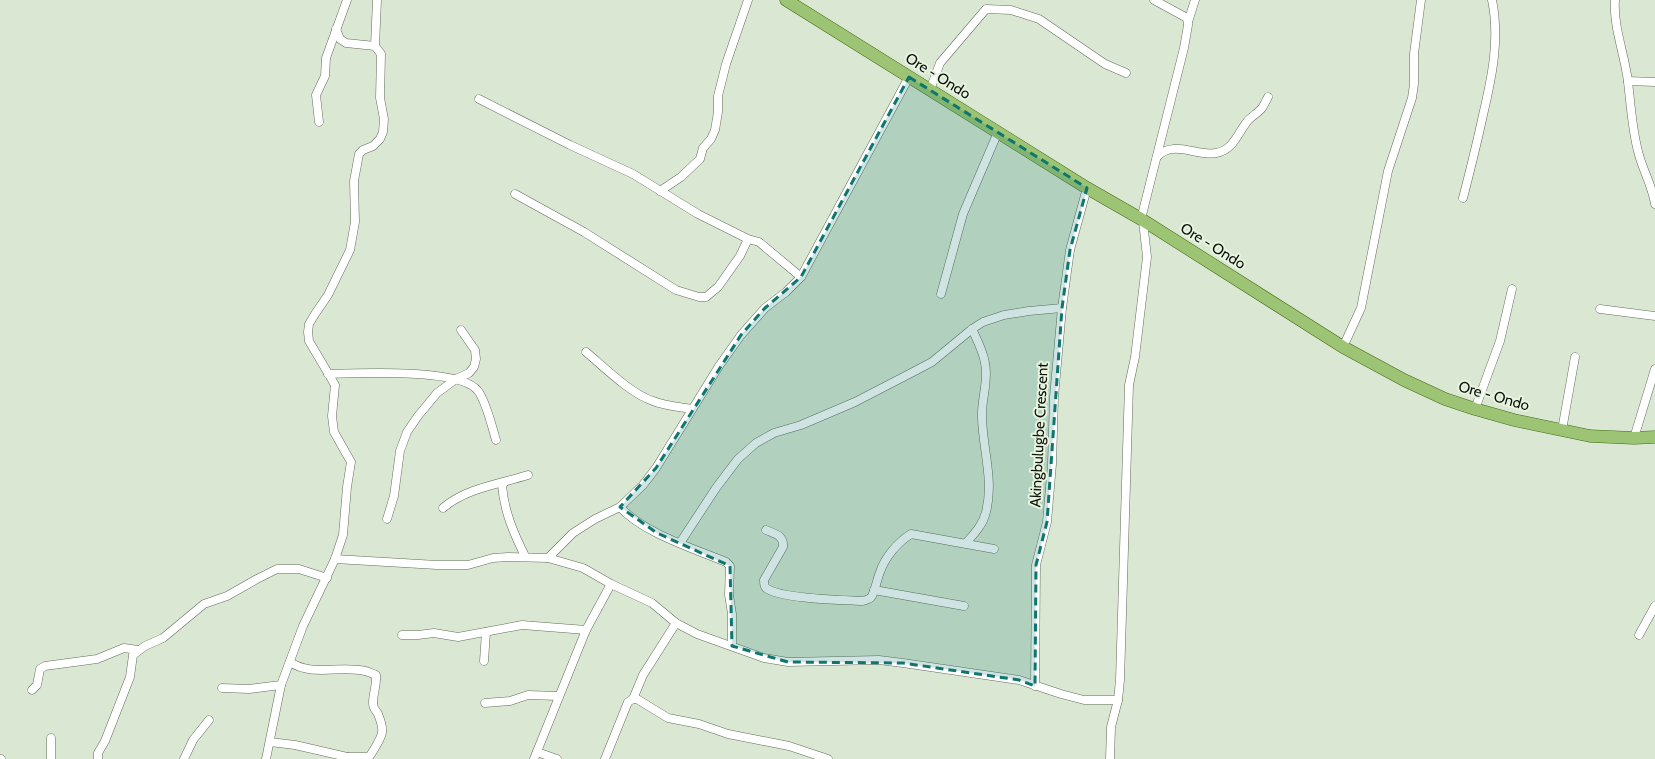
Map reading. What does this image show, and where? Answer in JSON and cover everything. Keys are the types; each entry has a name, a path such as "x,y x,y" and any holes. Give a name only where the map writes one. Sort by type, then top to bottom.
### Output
{"main road":[{"name":"Ore - Ondo","path":"786,0 1087,188 1142,220 1343,347 1404,380 1445,399 1475,410 1514,420 1590,436 1634,438 1655,437"}],"street":[{"path":"319,122 316,95 325,76 326,58 347,0"},
{"path":"375,46 377,0"},
{"path":"660,191 681,177 700,159 703,148 711,140 715,130 718,112 718,96 726,64 748,0"},
{"path":"1154,0 1172,11 1184,15 1188,22"},
{"path":"1110,759 1111,727 1118,700 1120,680 1129,385 1135,357 1147,257 1142,220 1184,48 1188,22 1195,0"},
{"path":"1343,347 1361,308 1388,171 1412,98 1414,84 1414,54 1421,0"},
{"path":"1463,198 1489,88 1495,54 1496,34 1492,0"},
{"path":"1615,0 1615,13 1628,81 1630,108 1639,155 1654,188 1655,204"},
{"path":"930,90 940,63 986,9 1011,10 1039,19 1105,64 1126,73"},
{"path":"266,759 281,685 303,626 327,578 343,535 347,487 351,462 334,432 332,416 335,385 308,341 309,324 328,295 350,250 355,222 354,180 359,154 363,150 373,146 380,139 383,132 384,119 380,98 381,54 375,46 368,44 346,43 340,39 336,29"},
{"path":"548,558 573,533 595,519 620,507 648,479 741,335 765,308 786,292 801,277 909,77"},
{"path":"1628,81 1655,82"},
{"path":"1157,156 1160,153 1174,149 1182,149 1206,154 1226,150 1232,144 1246,122 1263,107 1268,97"},
{"path":"479,99 570,145 632,174 698,214 748,239 760,242 801,277"},
{"path":"941,294 963,214 998,132"},
{"name":"Akingbulugbe Crescent","path":"1035,686 1036,565 1047,522 1052,464 1054,397 1062,308 1070,250 1087,188"},
{"path":"515,194 584,232 676,290 699,297 706,297 718,287 740,256 748,239"},
{"path":"1475,410 1500,342 1512,289"},
{"path":"680,542 716,488 738,459 756,443 774,433 801,425 855,402 932,362 972,329 983,322 1004,315 1062,308"},
{"path":"1600,309 1655,316"},
{"path":"966,543 979,528 986,514 989,478 982,418 982,402 987,376 985,362 972,329"},
{"path":"388,520 394,496 400,451 407,432 437,393 456,379 469,373 474,367 476,359 475,350 461,330"},
{"path":"586,352 637,393 651,401 662,405 692,409"},
{"path":"1562,430 1575,357"},
{"path":"1634,438 1655,369"},
{"path":"328,374 368,373 427,375 464,381 478,390 496,440"},
{"path":"443,508 452,501 473,491 528,475"},
{"path":"504,483 502,485 503,493 509,521 525,556"},
{"path":"620,507 635,520 657,533 726,562 730,566 729,595 732,614 732,646"},
{"path":"766,530 781,537 784,541 783,546 764,580 764,584 766,588 780,594 799,597 862,601 870,600 880,570 886,559 897,546 911,534 994,549"},
{"path":"335,559 437,565 468,565 493,558 525,556 548,558 583,568 611,584 652,603 676,623 697,634 764,658 788,662 879,660 902,662 1019,680 1084,700 1118,700"},
{"path":"98,759 98,753 106,741 130,677 133,655 138,650 162,638 204,604 227,596 277,569 299,569 327,578"},
{"path":"557,759 535,755 586,630 611,584"},
{"path":"874,590 964,606"},
{"path":"1639,635 1655,606"},
{"path":"605,759 628,702 633,699 643,675 676,623"},
{"path":"402,635 418,635 434,632 458,637 522,626 586,630"},
{"path":"484,661 486,632"},
{"path":"32,690 37,685 40,669 45,666 97,659 124,648 138,650"},
{"path":"270,742 295,745 347,758 369,757 382,733 382,724 373,704 374,692 377,684 376,675 358,670 303,668 290,662"},
{"path":"222,688 249,689 281,685"},
{"path":"485,704 510,701 528,695 559,696"},
{"path":"633,699 637,699 668,718 699,724 728,734 788,746 828,759"},
{"path":"184,759 193,740 209,720"},
{"path":"51,738 51,759"}],"highlighted area":[{"path":"909,77 1087,188 1070,250 1062,308 1047,522 1036,565 1035,686 1019,680 903,663 788,662 732,646 730,566 657,533 620,507 656,468 741,335 765,308 801,277"}]}
